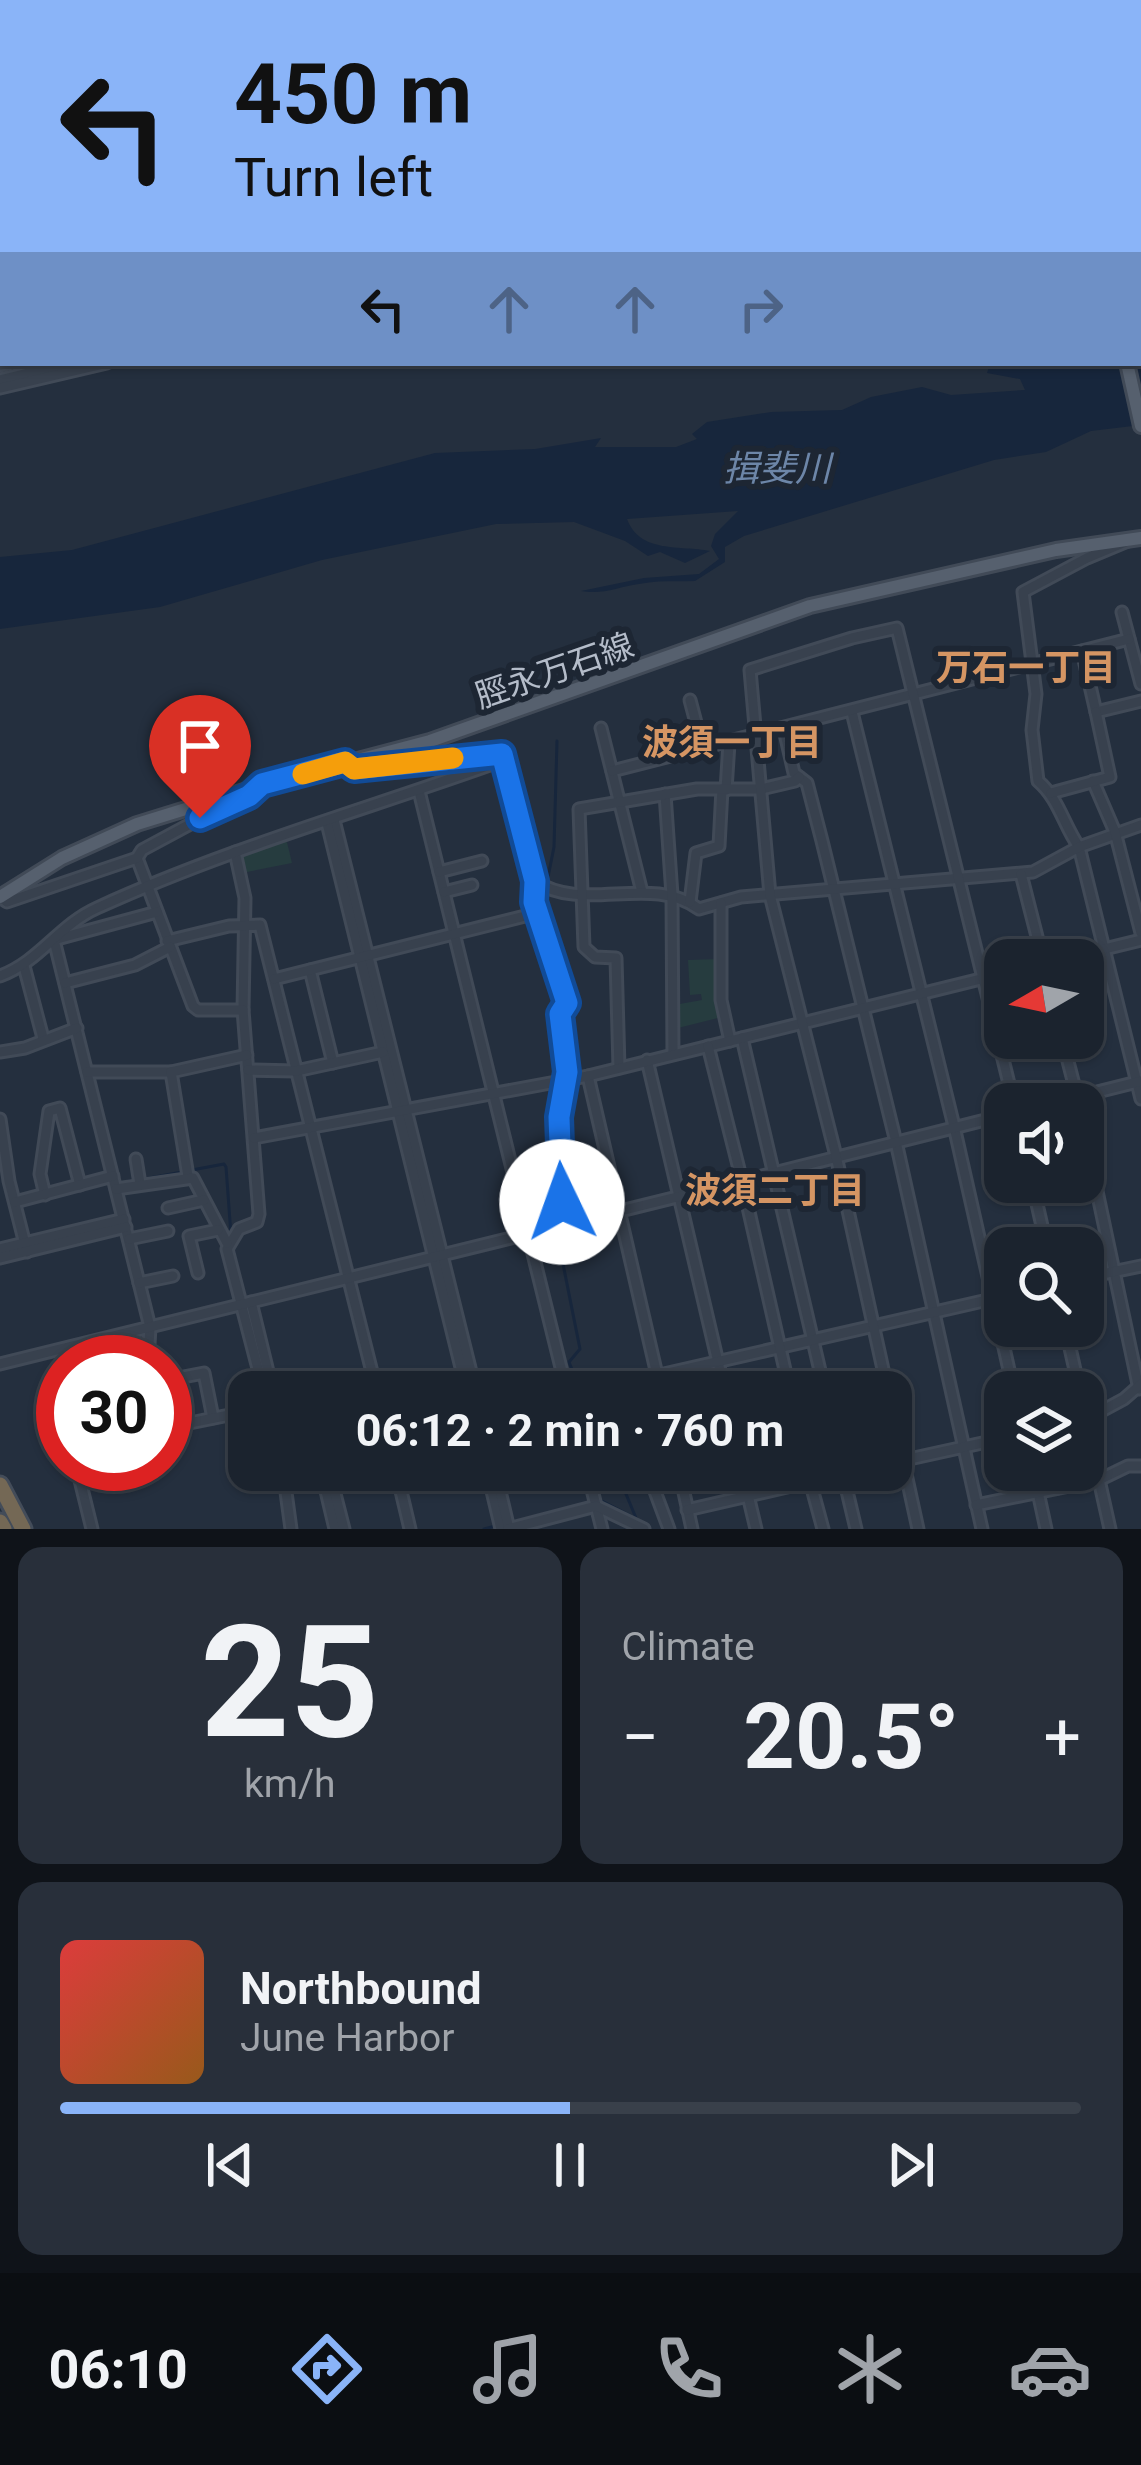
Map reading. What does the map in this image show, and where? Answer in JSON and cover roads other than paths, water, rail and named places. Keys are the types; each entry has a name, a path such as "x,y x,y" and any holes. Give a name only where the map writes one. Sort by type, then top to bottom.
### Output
{"highway":[{"path":"0,1485 19,1529"},
{"path":"0,1498 19,1529"}],"main road":[{"path":"1128,366 1141,426"},
{"name":"脛永万石線","path":"1,899 62,858 111,835 262,784 451,734 842,596 1056,550 1136,538"}],"street":[{"path":"0,384 60,366"},
{"path":"0,384 92,366"},
{"path":"1102,939 1079,847 1035,770 1036,694 1023,592 1136,538"},
{"path":"1122,612 1141,684"},
{"path":"883,1371 836,1156 770,895 750,670 897,628 1009,1083"},
{"path":"612,771 1129,639"},
{"path":"1051,793 1110,777 1082,651"},
{"path":"690,700 703,749"},
{"path":"1096,712 1141,701"},
{"path":"852,712 984,1241"},
{"path":"602,728 642,892"},
{"path":"784,729 794,773 807,783 896,1142 982,1529"},
{"path":"694,906 696,853 719,846 729,743"},
{"path":"345,762 354,769 498,753 504,760 535,881 537,913 567,1003 560,1014 565,1080 559,1117 562,1202 554,1227"},
{"path":"0,976 24,966 79,917 147,886 504,760"},
{"path":"620,1068 616,958 595,957 584,947 579,809 665,794 761,789 799,777"},
{"path":"1093,782 1115,832 1141,937 1104,949 1141,1099"},
{"path":"1,899 34,894 137,857 142,850 249,796 262,784"},
{"path":"419,791 563,1371"},
{"path":"665,794 672,895 673,1054"},
{"path":"330,821 467,1371"},
{"path":"672,923 694,906 770,895 1033,872 1079,847 1141,825"},
{"path":"227,1243 239,1228 257,1222 259,1214 243,1010 245,898 235,852"},
{"path":"137,857 193,1006 243,1010"},
{"path":"439,872 482,861"},
{"path":"1021,874 1038,939"},
{"path":"535,881 565,894 642,892 672,895 694,906"},
{"path":"444,892 472,886"},
{"path":"721,903 721,1000 730,1041"},
{"path":"54,940 157,912"},
{"path":"274,979 537,913"},
{"path":"65,983 135,965 169,944 229,926 260,925 371,1371"},
{"path":"54,940 150,1335"},
{"path":"364,957 383,1052 402,1112"},
{"path":"24,966 43,1038"},
{"path":"310,970 333,1063"},
{"path":"254,1138 589,1076 983,978"},
{"path":"0,1052 25,1048 76,1028"},
{"path":"742,1038 820,1371"},
{"path":"708,1046 785,1371"},
{"path":"248,1070 296,1071 383,1052"},
{"path":"88,1072 172,1072 247,1055"},
{"path":"647,1060 720,1371"},
{"path":"172,1072 188,1176 227,1243 267,1371"},
{"path":"589,1076 657,1371"},
{"path":"1104,1092 1139,1082"},
{"path":"45,1195 40,1174 49,1111 60,1108 80,1185"},
{"path":"0,1119 26,1247"},
{"path":"0,1364 984,1120"},
{"path":"136,1159 140,1184"},
{"path":"15,1202 113,1176"},
{"path":"116,1189 188,1176"},
{"path":"168,1208 204,1200"},
{"path":"1099,1203 1140,1387 1104,1409"},
{"path":"0,1249 126,1228 168,1231"},
{"path":"198,1273 189,1236 218,1230"},
{"path":"0,1258 26,1247"},
{"path":"1104,1274 1141,1266"},
{"path":"140,1283 173,1276"},
{"path":"675,1371 984,1300"},
{"path":"246,1304 260,1371"},
{"path":"192,1375 204,1373 213,1418"},
{"path":"192,1422 228,1415"},
{"path":"912,1459 984,1443"},
{"path":"1104,1478 1128,1466 1141,1466"},
{"path":"83,1491 92,1529"},
{"path":"285,1491 290,1529"},
{"path":"330,1491 339,1529"},
{"path":"401,1491 410,1529"},
{"path":"496,1491 506,1529 596,1506 644,1529"},
{"path":"592,1491 602,1529"},
{"path":"655,1491 669,1529"},
{"path":"683,1491 692,1529"},
{"path":"747,1491 756,1529"},
{"path":"687,1510 763,1491"},
{"path":"813,1491 823,1529"},
{"path":"847,1491 856,1529"},
{"path":"906,1491 918,1529"},
{"path":"976,1505 1042,1491"},
{"path":"1101,1491 1110,1529"},
{"path":"1037,1492 1046,1529"}],"water":[{"name":"揖斐川","path":"989,366 1141,366 1141,425 1091,431 1046,452 994,460 744,536 725,547 725,562 695,581 581,591 644,578 699,574 719,559 711,546 715,534 738,511 627,519 651,543 710,551 685,563 660,552 648,556 625,541 574,522 496,524 322,560 160,607 0,629 0,557 72,550 435,453 535,449 601,438 595,447 676,447 697,439 692,434 707,422 771,412 842,410 871,397 922,387 951,395 1025,390 1020,379 987,373"}],"waterway":[{"path":"547,882 554,847 557,741"},
{"path":"542,890 540,904 554,949"},
{"path":"570,998 566,1015 572,1076"},
{"path":"563,1212 569,1181 570,1085"},
{"path":"192,1170 226,1167 231,1235"},
{"path":"144,1179 182,1172"},
{"path":"119,1220 109,1185 135,1180"},
{"path":"562,1227 563,1264 580,1349 569,1362 573,1371"},
{"path":"232,1244 245,1299"},
{"path":"247,1309 260,1358"},
{"path":"625,1491 636,1518"},
{"path":"509,1523 600,1500 637,1519"},
{"path":"484,1529 499,1525"}],"district":[{"name":"万石一丁目","path":"1026,667"},
{"name":"波須一丁目","path":"732,742"},
{"name":"波須二丁目","path":"775,1190"}]}
